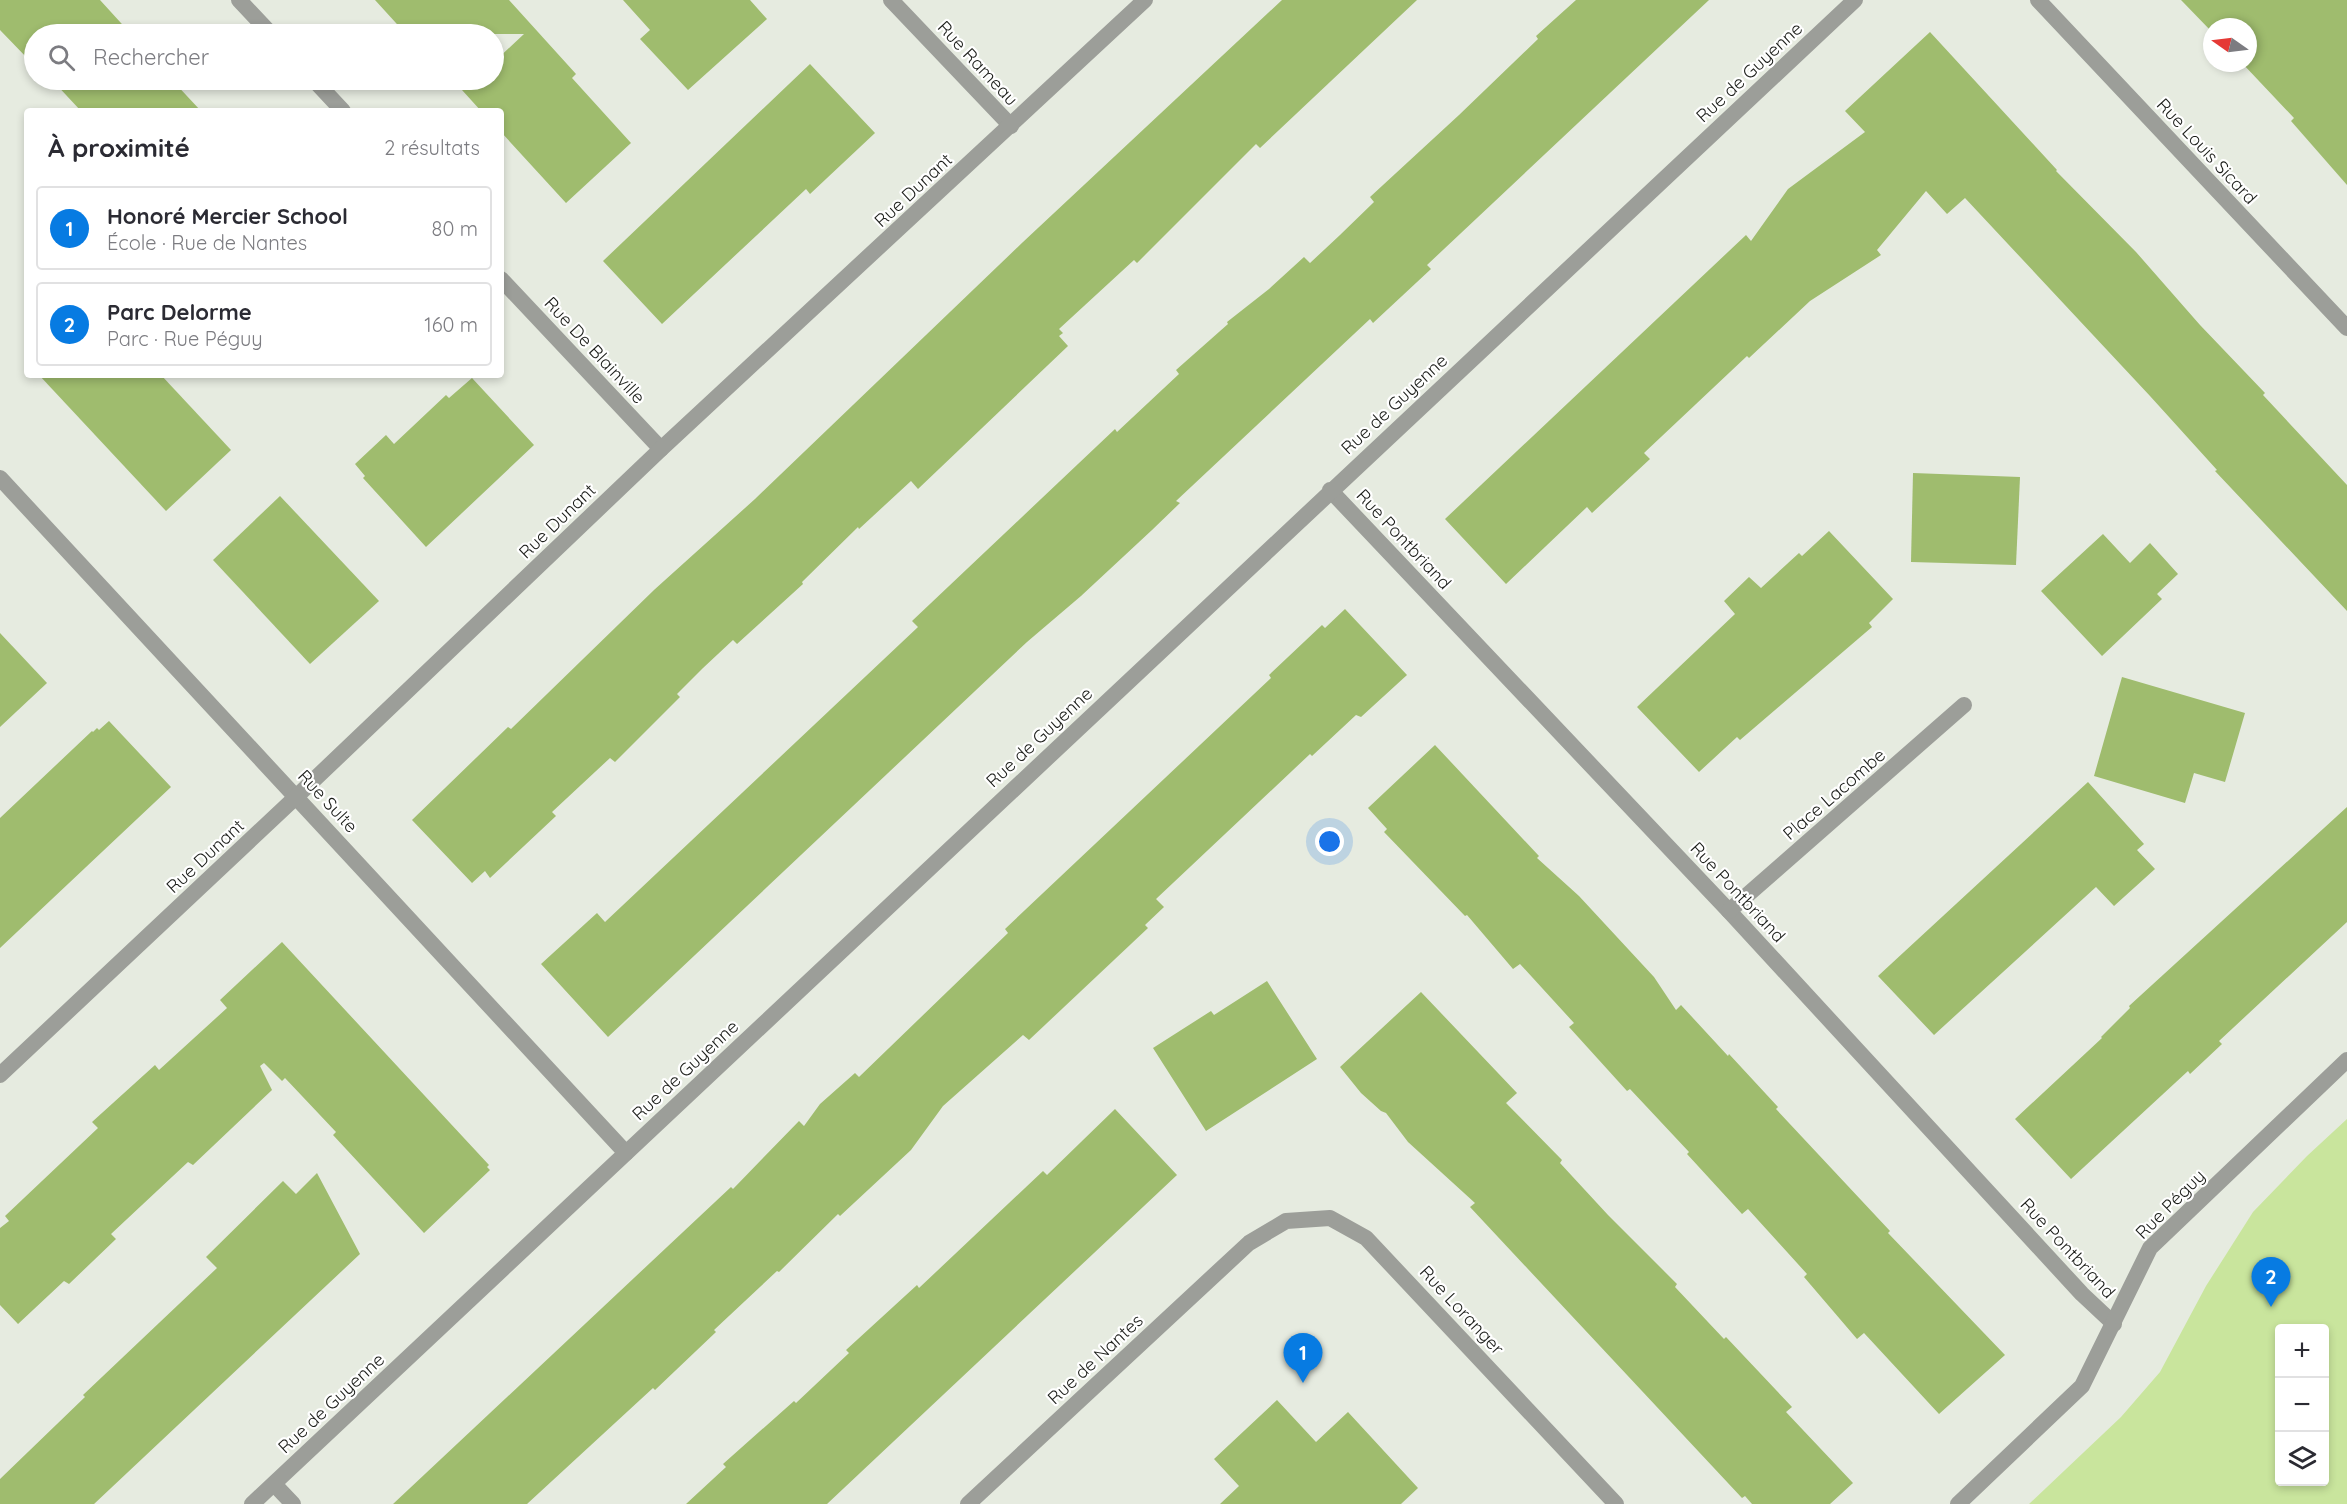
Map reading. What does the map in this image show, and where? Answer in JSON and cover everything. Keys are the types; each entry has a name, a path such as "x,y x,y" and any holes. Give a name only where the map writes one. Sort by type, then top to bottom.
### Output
{"street":[{"path":"239,0 262,24"},
{"name":"Rue Rameau","path":"891,0 1011,126"},
{"name":"Rue Dunant","path":"0,1075 661,449 1145,0"},
{"name":"Rue de Guyenne","path":"252,1504 1330,490 1855,0"},
{"name":"Rue Louis Sicard","path":"2038,0 2347,328"},
{"path":"323,90 340,108"},
{"name":"Rue De Blainville","path":"504,282 661,449"},
{"name":"Rue Sulte","path":"0,478 626,1153"},
{"name":"Rue Pontbriand","path":"1330,490 1729,911 2082,1294 2114,1324"},
{"name":"Place Lacombe","path":"1729,911 1964,705"},
{"name":"Rue Péguy","path":"1958,1504 2082,1386 2150,1248 2347,1060"},
{"name":"Rue Loranger","path":"1249,1243 1286,1221 1330,1218 1366,1238 1616,1504"},
{"name":"Rue de Nantes","path":"968,1504 1249,1243"},
{"path":"274,1484 292,1504"}],"green space":[{"path":"2347,1119 2347,1504 2029,1504 2121,1417 2160,1372 2206,1286 2253,1212 2307,1156"}],"building":[{"path":"0,0 100,0 122,24 24,24 24,55 0,30"},
{"path":"375,0 509,0 576,74 572,78 631,143 566,203 504,135 504,108 478,108 462,90 504,90 504,53 524,34 504,34 504,24 397,24"},
{"path":"623,0 750,0 767,19 688,90 640,39 650,30"},
{"path":"1282,0 1417,0 1260,148 1256,144 1137,263 1134,260 1059,329 1063,333 1059,336 1068,346 918,489 911,481 859,529 858,527 802,582 803,584 737,644 733,640 703,668 677,694 680,697 615,762 610,758 552,812 556,816 490,878 485,871 472,883 412,820 508,727 511,729 654,590 755,499 1023,242"},
{"path":"1576,0 1709,0 1427,265 1431,269 1373,323 1370,319 1176,501 1180,503 1152,530 1027,642 608,1037 541,964 597,913 605,922 918,627 912,621 1115,429 1117,432 1179,374 1176,370 1228,324 1227,322 1269,289 1304,257 1310,263 1340,235 1374,202 1370,197 1459,115 1538,39 1536,36"},
{"path":"2181,0 2347,0 2347,185 2291,121 2294,118 2251,72 2257,72 2257,18 2203,18 2203,23"},
{"path":"1930,32 2056,171 2136,252 2200,325 2265,393 2263,395 2347,485 2347,611 2215,471 2217,470 2150,396 1965,198 1947,214 1926,191 1877,250 1881,255 1810,301 1749,358 1747,356 1644,453 1650,459 1592,513 1587,507 1506,584 1445,519 1746,235 1751,241 1788,189 1865,132 1845,111"},
{"path":"810,64 875,133 810,194 806,189 662,324 603,261"},
{"path":"61,90 181,90 198,108 78,108"},
{"path":"42,378 164,378 231,450 166,511"},
{"path":"472,378 534,445 426,547 363,478 365,476 355,464 386,435 394,444 446,395 449,398"},
{"path":"1913,473 2020,477 2016,565 1911,562"},
{"path":"280,496 379,601 310,664 213,560"},
{"path":"1829,531 1893,599 1869,623 1872,627 1740,740 1737,737 1699,772 1637,707 1735,614 1724,601 1749,577 1761,588 1799,553 1802,556"},
{"path":"2103,534 2130,563 2150,543 2178,574 2157,594 2162,599 2102,656 2041,591"},
{"path":"1345,609 1407,675 1361,717 1356,715 1312,756 1310,754 1156,899 1164,907 1145,925 1148,928 1029,1040 1023,1035 943,1106 911,1150 840,1216 838,1214 779,1272 777,1271 714,1330 716,1332 655,1390 653,1388 527,1504 393,1504 731,1187 733,1189 799,1121 804,1126 820,1104 855,1073 859,1077 1008,933 1005,929 1271,678 1269,675 1322,625 1325,628"},
{"path":"0,633 47,683 0,727"},
{"path":"2122,677 2245,713 2225,782 2194,773 2185,803 2094,776"},
{"path":"109,721 171,787 0,948 0,818 92,731 97,728 99,730"},
{"path":"1435,745 1539,856 1537,858 1579,896 1654,977 1676,1010 1681,1005 1728,1056 1729,1054 1778,1107 1776,1109 1890,1231 1888,1233 2005,1355 1939,1414 1864,1333 1857,1339 1804,1277 1807,1274 1748,1209 1742,1214 1687,1154 1689,1152 1630,1089 1627,1091 1569,1027 1574,1023 1520,964 1513,969 1467,915 1465,916 1384,832 1387,829 1368,808"},
{"path":"2088,782 2144,844 2137,850 2155,869 2114,906 2096,887 1934,1035 1878,976"},
{"path":"2347,807 2347,922 2219,1041 2222,1044 2190,1074 2188,1071 2071,1179 2015,1119 2102,1038 2130,1008 2129,1006"},
{"path":"282,942 489,1165 487,1167 490,1170 424,1233 333,1135 336,1132 285,1078 282,1081 264,1063 260,1066 272,1090 193,1165 188,1162 111,1234 116,1239 69,1284 64,1281 18,1324 0,1305 0,1228 9,1221 5,1216 98,1128 92,1122 155,1065 159,1070 227,1008 220,1000"},
{"path":"1267,981 1317,1059 1206,1131 1153,1048 1211,1011 1214,1015"},
{"path":"1421,992 1517,1093 1506,1103 1562,1160 1560,1163 1608,1215 1677,1284 1675,1287 1792,1407 1786,1412 1853,1483 1830,1504 1752,1504 1745,1496 1742,1498 1470,1207 1475,1203 1408,1142 1386,1113 1361,1093 1340,1067"},
{"path":"1115,1109 1177,1175 827,1504 686,1504 726,1467 723,1464 794,1401 796,1403 849,1353 846,1350 917,1285 919,1288 1043,1171 1047,1175"},
{"path":"317,1173 360,1254 94,1504 0,1504 0,1479 85,1397 83,1395 217,1268 206,1257 283,1181 296,1194"},
{"path":"1277,1400 1316,1442 1348,1412 1418,1488 1401,1504 1220,1504 1239,1486 1214,1459"}],"place":[{"name":"Parc Delorme","path":"2271,1307"},
{"name":"Honoré Mercier School","path":"1303,1383"}]}
